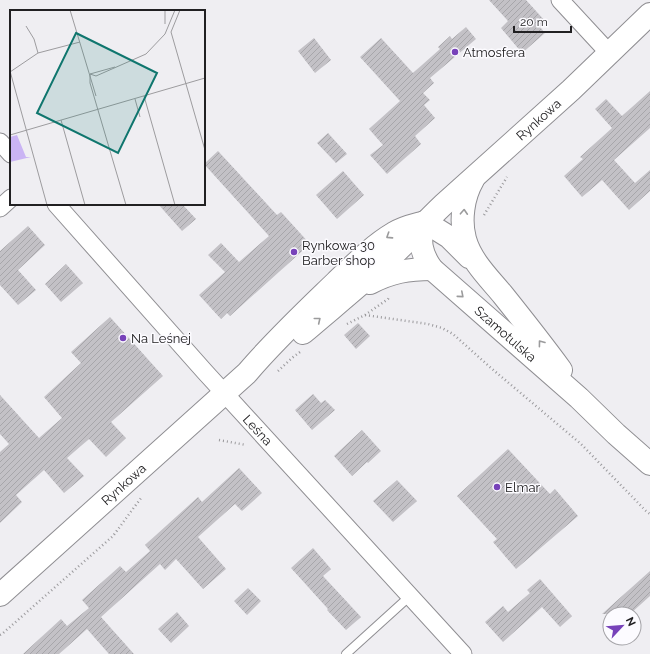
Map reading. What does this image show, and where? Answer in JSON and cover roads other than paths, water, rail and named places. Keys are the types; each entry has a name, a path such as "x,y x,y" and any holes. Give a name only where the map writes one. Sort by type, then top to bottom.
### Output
{"street":[{"path":"560,0 609,53"},
{"name":"Rynkowa","path":"247,373 289,344 343,300 392,256 425,222 571,90 650,14"},
{"path":"0,142 10,153"},
{"name":"Szamotulska","path":"478,174 466,195 463,209 465,239 469,249 477,262 551,357 579,398"},
{"path":"0,208 10,199"},
{"name":"Leśna","path":"57,205 225,393 410,596 455,651"},
{"name":"Rynkowa","path":"0,595 247,373 267,350 307,310 381,242 403,228 425,222"},
{"name":"Szamotulska","path":"477,262 470,258 449,237 425,222 421,235 422,248 424,257 432,269 579,398 650,464"},
{"path":"343,300 360,288 385,276 406,270 432,269"}],"lane":[{"path":"346,654 410,596"}],"place":[{"name":"Atmosfera","path":"455,52"},
{"name":"Rynkowa 30 Barber shop","path":"294,252"},
{"name":"Na Leśnej","path":"123,338"},
{"name":"Elmar","path":"497,487"}]}
